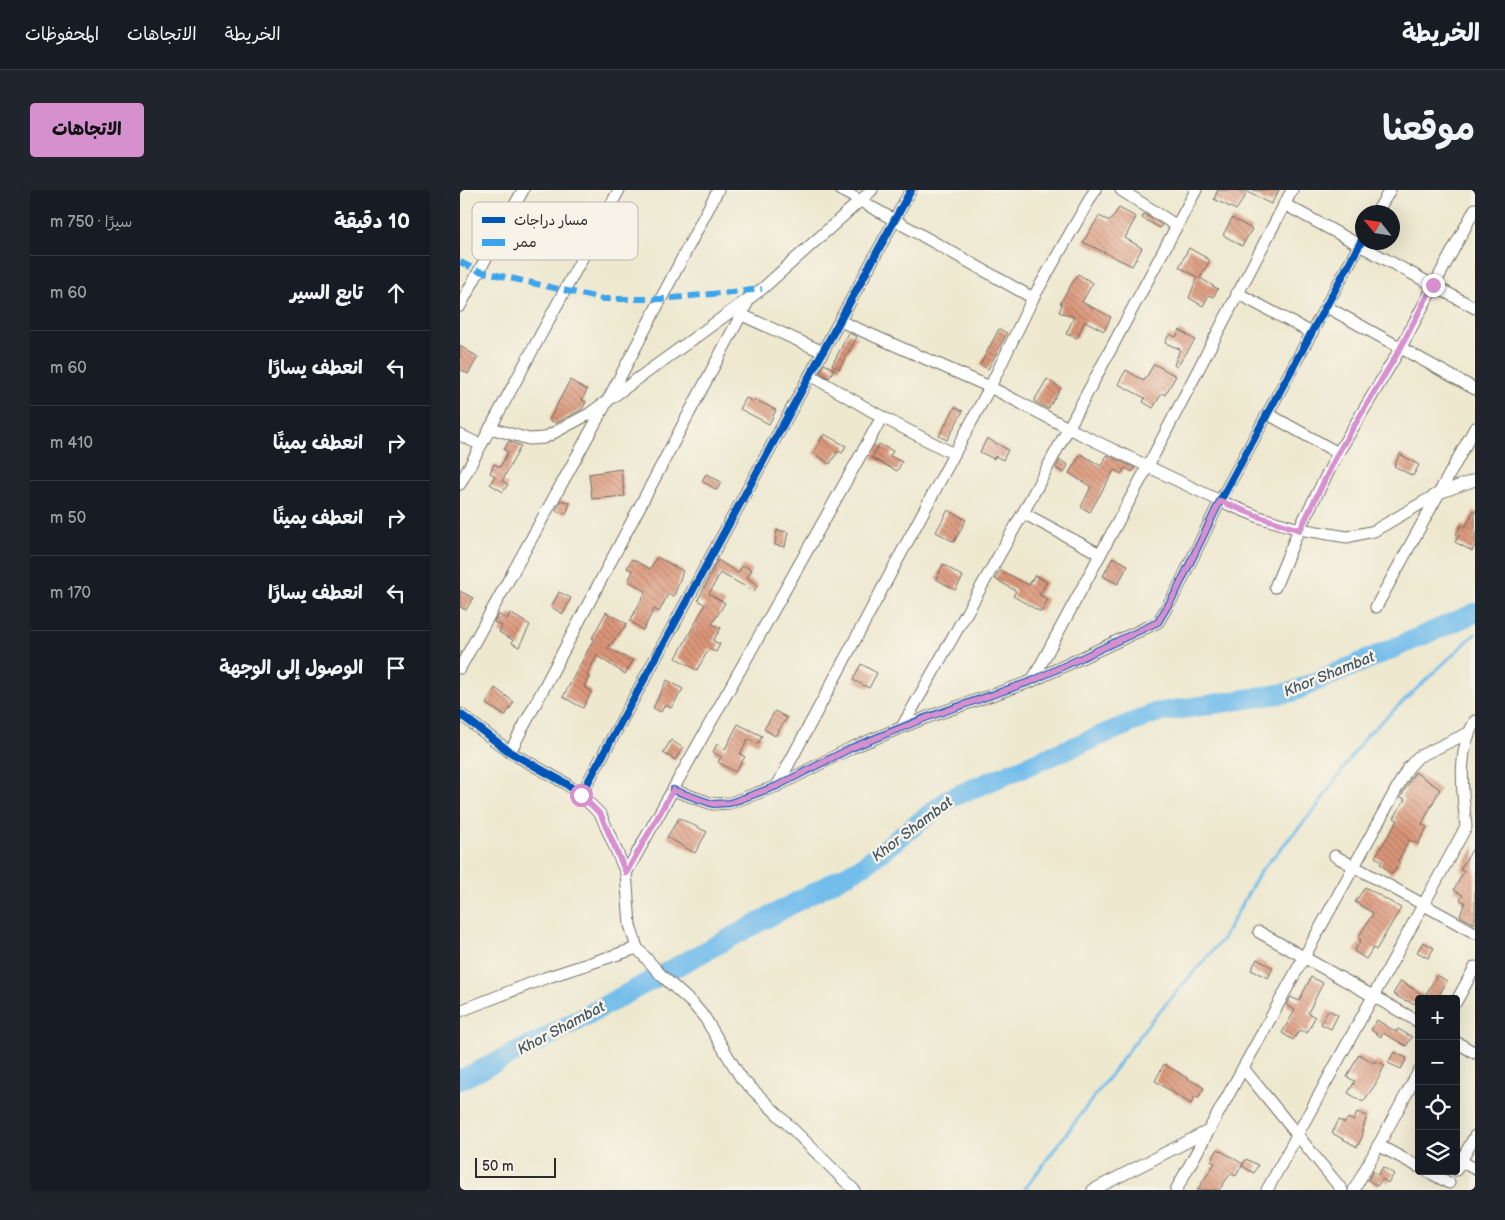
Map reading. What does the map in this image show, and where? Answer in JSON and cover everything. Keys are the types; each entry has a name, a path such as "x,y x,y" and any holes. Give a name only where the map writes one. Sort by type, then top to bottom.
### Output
{"street":[{"path":"516,202 523,190"},
{"path":"612,202 619,190"},
{"path":"460,668 609,398 718,190"},
{"path":"841,190 1033,298"},
{"path":"490,428 529,439 544,438 589,414 762,289 872,190"},
{"path":"581,795 911,190"},
{"path":"777,786 990,387 1033,298 1094,190"},
{"path":"1121,190 1177,226"},
{"path":"902,727 1023,513 1196,190"},
{"path":"1032,681 1148,466 1292,190"},
{"path":"1382,205 1390,190"},
{"path":"1284,204 1355,239"},
{"path":"1275,586 1338,453 1400,349 1475,209"},
{"path":"673,790 713,804 730,803 777,786 851,748 902,727 1032,681 1158,622 1176,592 1220,501 1357,250"},
{"path":"1374,250 1475,308"},
{"path":"460,306 485,260"},
{"path":"460,484 581,260"},
{"path":"1237,293 1312,333"},
{"path":"510,752 751,296"},
{"path":"1327,307 1475,389"},
{"path":"742,315 823,352"},
{"path":"840,321 990,387 1068,428 1220,501 1300,530 1347,536 1374,531 1439,493 1475,480"},
{"path":"810,375 882,417 954,454"},
{"path":"1268,414 1338,453"},
{"path":"626,873 882,417"},
{"path":"1376,607 1475,428"},
{"path":"460,435 481,445"},
{"path":"1023,513 1100,554"},
{"path":"460,714 510,752 565,783 581,795 601,815 626,873 630,925 637,948 661,975 694,1004 741,1078 854,1190"},
{"path":"1267,1190 1466,827 1462,764 1468,733 1475,721"},
{"path":"1176,1190 1408,768 1418,757 1468,733"},
{"path":"1335,856 1475,933"},
{"path":"1259,932 1415,1020"},
{"path":"460,1011 536,981 637,948"},
{"path":"1460,995 1475,967"},
{"path":"1460,1044 1475,1053"},
{"path":"1243,1068 1342,1190"},
{"path":"1354,1190 1415,1078"},
{"path":"1093,1190 1208,1131"},
{"path":"1460,1162 1475,1136"},
{"path":"1378,1145 1415,1165"},
{"path":"1460,1167 1475,1169"},
{"path":"1432,1175 1447,1186"}],"building":[{"path":"1218,190 1236,190 1246,195 1236,210 1214,199"},
{"path":"1243,190 1279,190 1271,204"},
{"path":"1119,208 1136,217 1125,238 1142,248 1132,266 1083,242 1099,216 1110,221"},
{"path":"1144,214 1162,225 1160,228 1142,218"},
{"path":"1232,218 1252,229 1242,246 1223,235"},
{"path":"1189,248 1210,260 1200,278 1218,289 1213,297 1209,295 1203,306 1189,298 1197,277 1179,267"},
{"path":"1078,274 1093,283 1082,302 1111,317 1104,331 1085,321 1077,338 1066,334 1074,317 1059,312 1062,304 1060,303"},
{"path":"999,329 1007,333 988,369 980,365"},
{"path":"1180,330 1195,340 1177,367 1174,365 1180,349 1165,343 1169,334 1176,337"},
{"path":"849,333 857,337 839,369 832,365"},
{"path":"460,346 478,357 468,374 460,369"},
{"path":"824,364 834,369 829,378 820,372"},
{"path":"1154,364 1176,376 1165,395 1162,393 1153,408 1143,402 1145,398 1118,384 1126,370 1144,381"},
{"path":"1047,379 1061,388 1048,409 1034,401"},
{"path":"570,380 587,390 582,400 586,402 582,409 556,423 549,420"},
{"path":"746,398 754,402 755,399 776,410 769,424 740,409"},
{"path":"955,407 963,411 947,440 939,436"},
{"path":"824,434 846,446 842,453 838,451 830,464 813,453"},
{"path":"987,438 1008,450 1003,460 995,456 994,459 980,452"},
{"path":"509,441 521,446 502,481 508,484 503,492 490,484 495,476 490,473 494,464 500,467 508,452 504,450"},
{"path":"879,444 893,451 890,456 902,462 897,471 872,458"},
{"path":"1081,454 1101,466 1107,455 1135,468 1132,472 1125,468 1121,474 1114,470 1090,512 1081,507 1091,487 1069,473"},
{"path":"1400,454 1419,465 1413,476 1394,466"},
{"path":"1060,460 1068,465 1064,473 1056,468"},
{"path":"621,469 625,496 592,499 589,474"},
{"path":"706,474 721,482 717,490 702,481"},
{"path":"561,500 570,503 566,514 556,511"},
{"path":"1475,509 1475,546 1472,551 1455,542 1459,536 1456,534 1461,525 1465,527"},
{"path":"948,510 966,520 954,542 936,532"},
{"path":"777,530 788,532 785,547 775,545"},
{"path":"657,557 683,571 674,596 668,594 659,612 654,609 643,630 630,621 646,591 628,581 633,571 627,568 632,559 650,569"},
{"path":"1113,557 1128,565 1118,584 1103,576"},
{"path":"718,560 738,573 743,565 752,570 747,578 758,585 754,591 720,573 709,594 725,603 712,624 721,628 713,641 720,644 716,652 709,649 697,670 676,658 705,605 698,600"},
{"path":"943,564 963,577 955,590 936,579"},
{"path":"1000,570 1029,585 1035,575 1047,582 1039,595 1048,599 1041,612 1013,596 1016,591 995,579"},
{"path":"460,591 473,598 466,610 460,607"},
{"path":"559,592 571,598 563,614 551,607"},
{"path":"606,612 627,624 608,648 633,661 625,674 597,656 587,675 589,676 584,687 592,691 583,708 563,697"},
{"path":"510,613 530,625 519,647 512,643 513,640 499,632 502,626 494,622 498,614 507,619"},
{"path":"861,664 877,673 869,688 853,680"},
{"path":"667,680 683,689 671,708 665,705 661,712 653,708"},
{"path":"495,688 514,702 505,716 486,704"},
{"path":"775,711 787,718 775,736 764,729"},
{"path":"738,724 762,736 758,744 748,739 740,754 745,757 735,772 718,762 721,757 713,752 717,744 725,749"},
{"path":"671,740 683,748 675,760 663,753"},
{"path":"1415,772 1440,789 1422,824 1427,827 1418,844 1409,840 1398,861 1400,863 1392,874 1380,864 1382,861 1375,857 1398,820 1394,818 1405,799 1401,797"},
{"path":"679,818 707,832 695,853 667,837"},
{"path":"1475,845 1475,924 1460,916 1465,902 1460,900 1463,895 1454,890 1464,871 1460,870"},
{"path":"1365,887 1401,908 1376,950 1373,948 1366,959 1354,951 1361,940 1358,938 1373,913 1355,902"},
{"path":"1423,942 1434,948 1428,958 1417,952"},
{"path":"1257,959 1273,968 1268,978 1251,970"},
{"path":"1437,975 1447,981 1439,995 1426,995"},
{"path":"1311,977 1323,983 1308,1013 1315,1017 1307,1033 1300,1030 1293,1040 1282,1033 1295,1010 1286,1005 1291,997 1299,1001"},
{"path":"1401,981 1423,995 1415,995 1415,1004 1393,994"},
{"path":"1328,1010 1338,1015 1331,1029 1321,1024"},
{"path":"1377,1020 1396,1032 1398,1029 1412,1037 1406,1046 1383,1033 1381,1037 1371,1030"},
{"path":"1394,1052 1407,1058 1401,1069 1388,1063"},
{"path":"1359,1054 1374,1063 1375,1061 1385,1065 1375,1085 1363,1102 1348,1093 1355,1081 1347,1077"},
{"path":"1164,1064 1204,1088 1198,1098 1195,1096 1191,1104 1155,1081"},
{"path":"1357,1112 1367,1116 1361,1134 1363,1135 1357,1147 1332,1133 1339,1120 1345,1123 1348,1118 1354,1121"},
{"path":"1218,1149 1243,1164 1236,1176 1231,1173 1219,1190 1197,1190 1215,1163 1211,1161"},
{"path":"1246,1159 1258,1165 1254,1173 1242,1166"},
{"path":"1383,1167 1394,1174 1388,1183 1382,1179 1377,1186 1368,1180 1373,1171 1378,1175"}],"waterway":[{"name":"Khor Shambat","path":"460,1080 539,1041 863,866 950,798 1155,713 1292,692 1475,613"},
{"path":"1024,1190 1150,1022 1222,940 1260,872 1316,808 1365,737 1475,634"}],"marked path":[{"path":"460,262 479,271 603,299 662,299 762,289"}],"cycle path":[{"path":"460,714 510,752 565,783 581,795 911,190"},
{"path":"673,790 713,804 730,803 777,786 851,748 925,718 1032,681 1158,622 1176,592 1220,501 1357,250"}],"route":[{"path":"581,795 601,815 626,873 673,790 713,804 730,803 777,786 851,748 876,740 902,727 1032,681 1158,622 1164,616 1220,501 1300,530 1338,453 1400,349 1433,285"}]}
